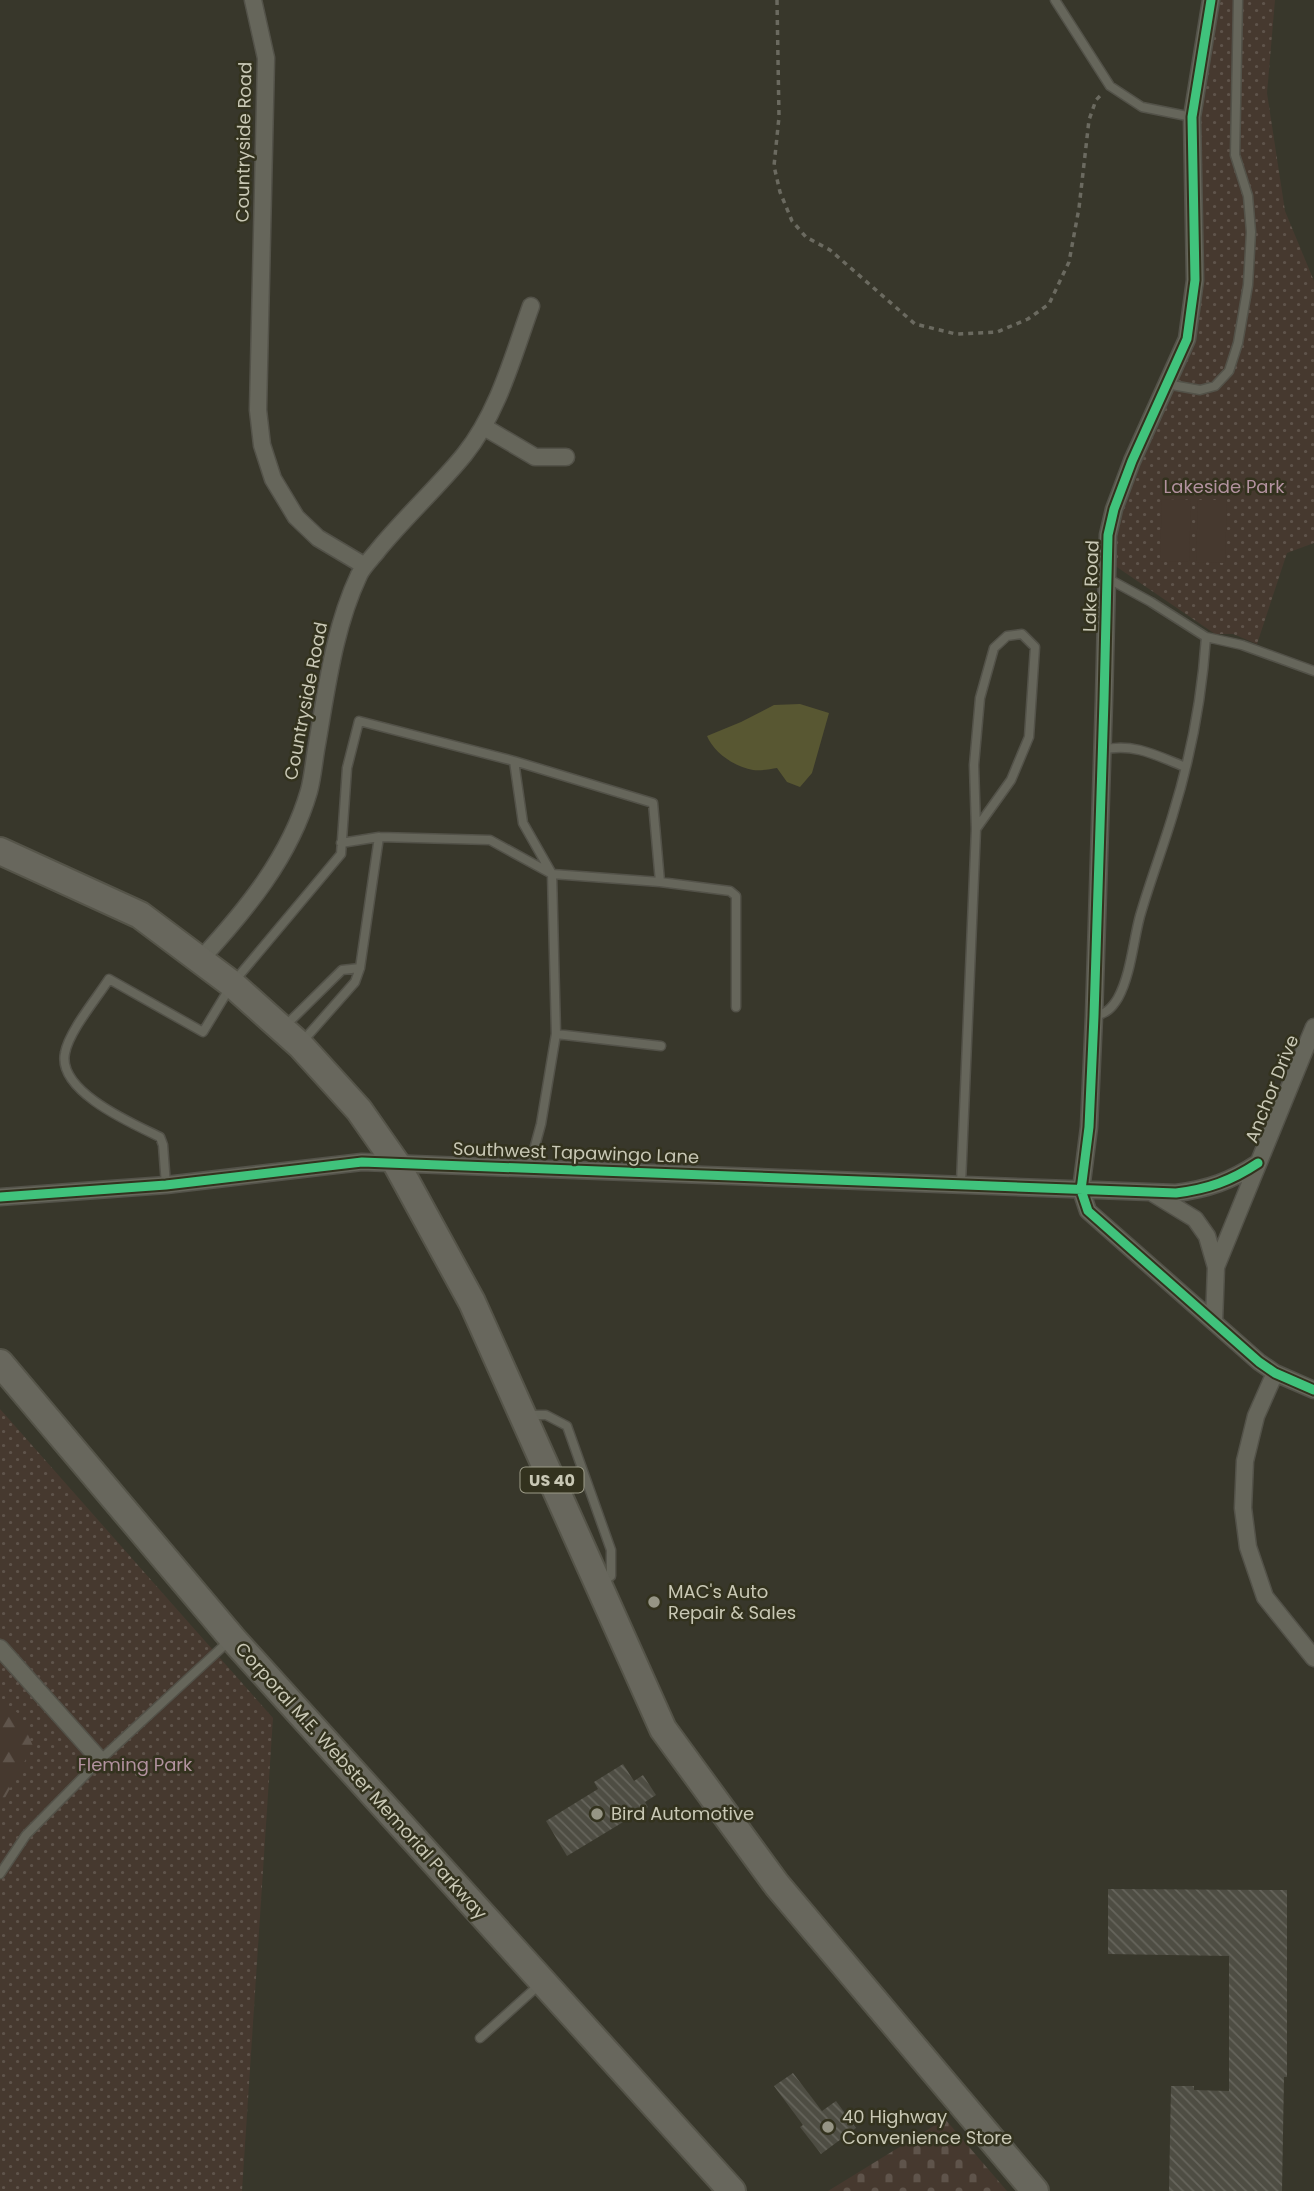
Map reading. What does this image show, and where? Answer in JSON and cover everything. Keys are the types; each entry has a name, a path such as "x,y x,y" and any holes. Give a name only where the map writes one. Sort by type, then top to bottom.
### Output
{"main road":[{"name":"US 40","path":"0,851 140,915 232,984 291,1037 359,1110 396,1163 472,1302 663,1729 777,1885 1035,2191"},
{"name":"Corporal M.E. Webster Memorial Parkway","path":"0,1363 232,1638 733,2191"}],"street":[{"name":"Countryside Road","path":"253,0 266,58 258,410 262,445 273,479 296,517 317,538 365,566"},
{"name":"Lake Road","path":"1081,1190 1089,1127 1094,1016 1108,535 1114,509 1132,461 1187,339 1195,280 1192,117 1211,0"},
{"name":"Countryside Road","path":"201,960 243,914 282,854 298,821 309,790 342,616 360,572 464,455 484,427 531,306"},
{"path":"484,427 535,457 566,457"},
{"name":"Anchor Drive","path":"1216,1267 1314,1027"},
{"name":"Southwest Tapawingo Lane","path":"0,1197 166,1185 362,1162 1152,1193"},
{"name":"Anchor Drive","path":"1152,1193 1203,1189 1240,1175 1258,1163"},
{"path":"1081,1190 1088,1211 1259,1362 1275,1373 1314,1390"},
{"name":"Anchor Drive","path":"1152,1193 1195,1219 1207,1236 1216,1267 1214,1322"},
{"path":"1275,1373 1256,1416 1245,1461 1243,1508 1248,1547 1265,1597 1314,1658"},
{"path":"0,1648 100,1760"}],"lane":[{"path":"1055,0 1110,86 1142,107 1192,117"},
{"path":"1166,383 1200,390 1215,386 1229,371 1238,343 1248,285 1251,232 1248,196 1235,155 1238,0"},
{"path":"1107,578 1206,637 1242,645 1314,671"},
{"path":"961,1184 976,830 974,765 980,698 994,648 1007,636 1022,634 1035,647 1029,737 1011,780 976,830"},
{"path":"1094,1016 1109,1010 1122,988 1140,915 1175,810 1194,733 1204,670 1206,637"},
{"path":"166,1185 160,1138 122,1118 75,1086 66,1072 64,1054 70,1038 109,979 203,1032 232,984 341,854 347,768 359,721 514,761 653,803 660,882"},
{"path":"1102,750 1118,747 1139,749 1185,767"},
{"path":"514,761 523,823 552,874 556,1034 541,1124 529,1168"},
{"path":"341,843 379,837 490,840 552,874 660,882 730,891 736,896 736,1007"},
{"path":"291,1037 355,982 379,837"},
{"path":"291,1037 342,970 359,968"},
{"path":"556,1034 661,1046"},
{"path":"522,1414 547,1415 567,1426 611,1550 611,1576 598,1584"},
{"path":"0,1874 26,1835 100,1760 232,1638"},
{"path":"480,2038 544,1981"}],"path":[{"path":"777,0 779,117 775,166 780,192 792,221 806,237 830,250 915,324 956,334 997,332 1028,319 1049,304 1069,262 1079,208 1089,120 1096,100 1110,86"}],"green space":[{"name":"Lakeside Park","path":"1211,0 1275,0 1267,93 1285,211 1314,281 1314,543 1287,553 1257,644 1233,634 1215,634 1108,561 1108,535 1187,339 1192,117"},
{"path":"1162,499 1191,500 1189,562 1160,561"},
{"path":"1198,500 1227,500 1225,563 1196,562"},
{"name":"Fleming Park","path":"0,1409 273,1718 242,2191 0,2191"},
{"path":"0,1699 19,1714 33,1746 0,1807"},
{"path":"945,2119 1007,2191 828,2191"}],"shaded area":[{"path":"800,704 829,713 812,773 800,787 787,782 777,768 753,770 732,762 715,748 707,736 774,705"}],"building":[{"name":"Bird Automotive","path":"623,1764 634,1781 643,1775 656,1795 645,1802 648,1807 567,1856 546,1821 598,1789 594,1782"},
{"path":"1108,1889 1287,1890 1287,2077 1284,2077 1282,2191 1169,2191 1171,2086 1229,2091 1229,1956 1108,1954"},
{"path":"793,2073 822,2111 836,2101 856,2128 821,2154 774,2086"}],"cycle path":[{"path":"1211,0 1192,117 1195,280 1187,339 1132,461 1114,509 1108,535 1094,1016 1089,1127 1081,1190 1088,1211 1259,1362 1275,1373 1314,1390"},
{"path":"0,1197 166,1185 362,1162 1176,1193 1219,1183 1258,1163"}],"place":[{"name":"MAC's Auto Repair & Sales","path":"654,1602"},
{"name":"Bird Automotive","path":"597,1814"},
{"name":"40 Highway Convenience Store","path":"828,2127"}]}
